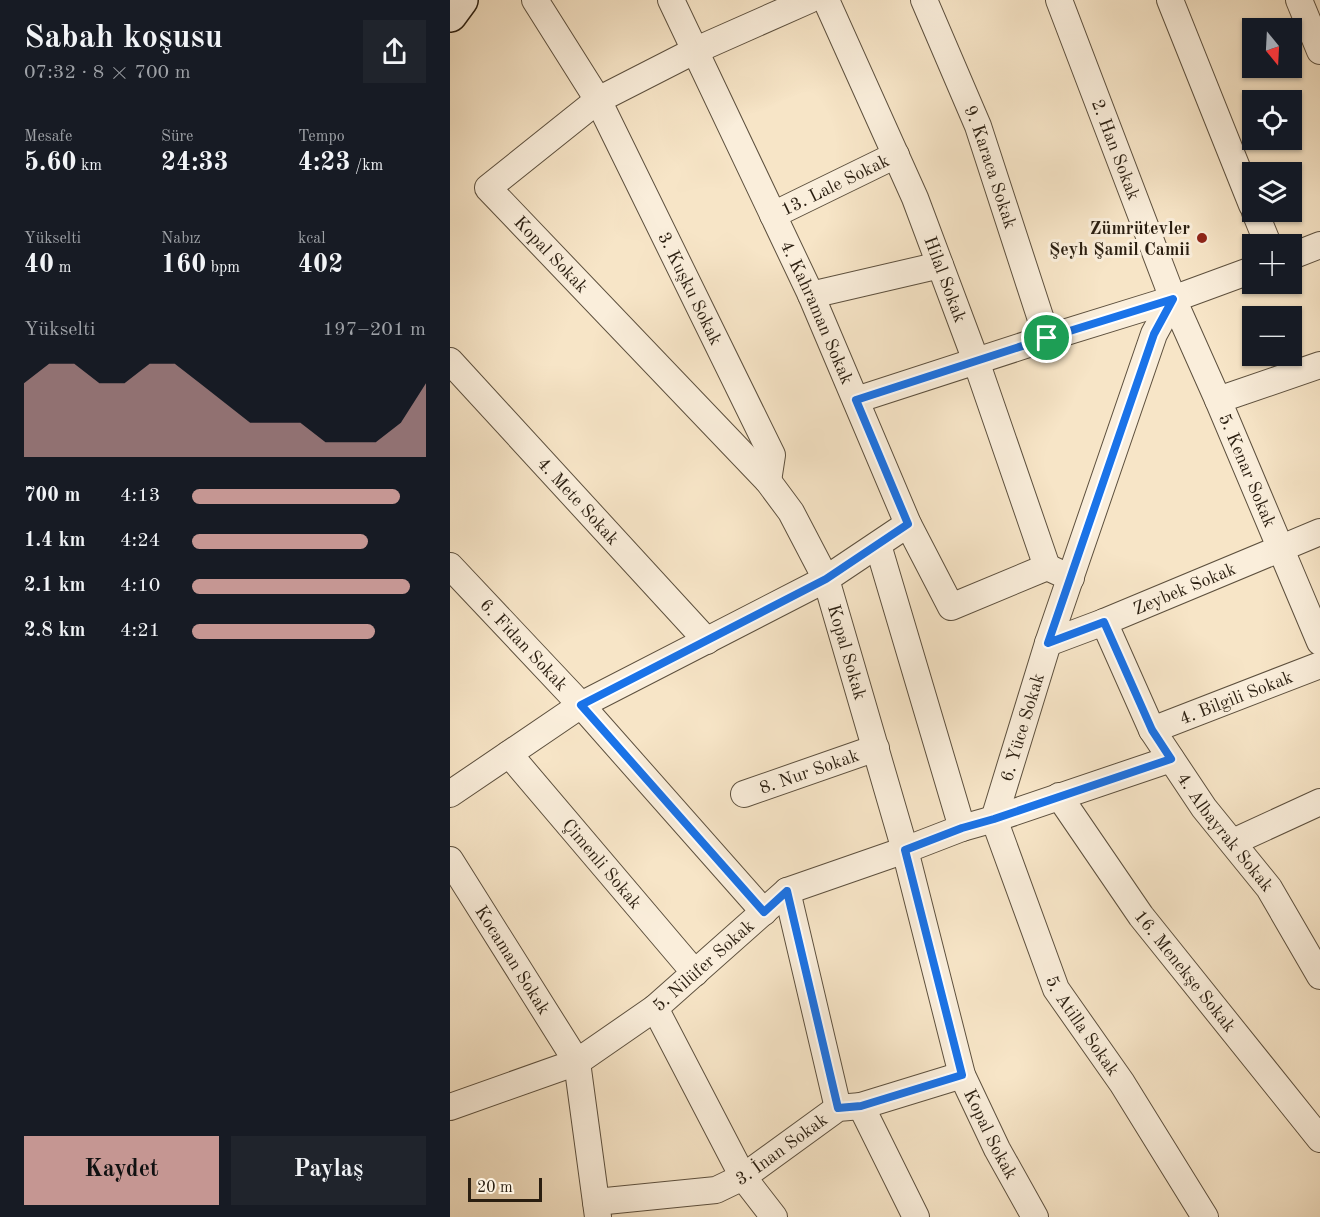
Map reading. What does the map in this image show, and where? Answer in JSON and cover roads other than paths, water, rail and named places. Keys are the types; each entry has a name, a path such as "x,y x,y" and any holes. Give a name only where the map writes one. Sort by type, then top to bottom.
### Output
{"main road":[{"path":"450,15 461,0"}],"street":[{"name":"3. Kuşku Sokak","path":"535,0 598,100 772,455 768,481"},
{"name":"4. Kahraman Sokak","path":"671,0 811,296 908,524 951,607 1047,567"},
{"name":"Hilal Sokak","path":"826,0 915,198 976,361 1047,567"},
{"name":"9. Karaca Sokak","path":"924,0 978,126 1047,338"},
{"name":"2. Han Sokak","path":"1059,0 1173,299"},
{"path":"1170,0 1242,180"},
{"path":"1299,0 1320,51"},
{"path":"598,100 793,3"},
{"name":"Kopal Sokak","path":"598,100 488,188 768,481 791,512 826,579 905,850 962,1075 997,1149 1035,1217"},
{"name":"13. Lale Sokak","path":"773,214 896,155"},
{"path":"1302,252 1320,245"},
{"path":"811,296 940,265"},
{"path":"856,400 1173,299 1242,274"},
{"name":"5. Kenar Sokak","path":"1173,299 1318,634"},
{"name":"6. Yüce Sokak","path":"994,819 1048,643 1154,334 1173,299"},
{"name":"4. Mete Sokak","path":"450,362 707,641"},
{"path":"1218,400 1320,365"},
{"path":"450,794 581,705 826,579 908,524"},
{"name":"Zeybek Sokak","path":"1048,643 1320,532"},
{"path":"878,544 962,828"},
{"name":"6. Fidan Sokak","path":"450,566 581,705 764,912"},
{"path":"1047,567 1071,578"},
{"name":"4. Albayrak Sokak","path":"1104,622 1152,730 1203,808 1269,888 1320,976"},
{"name":"4. Bilgili Sokak","path":"1152,730 1320,665"},
{"name":"8. Nur Sokak","path":"744,794 876,748"},
{"name":"Çimenli Sokak","path":"508,754 695,973"},
{"name":"5. Nilüfer Sokak","path":"450,1107 577,1062 655,1008 787,891 962,828 1171,759"},
{"name":"16. Menekşe Sokak","path":"1059,796 1141,916 1320,1139"},
{"path":"1233,842 1320,802"},
{"name":"5. Atilla Sokak","path":"994,819 1056,989 1122,1083 1205,1217"},
{"name":"Kocaman Sokak","path":"450,860 577,1062"},
{"path":"787,891 849,1107 916,1217"},
{"path":"655,1008 743,1177 771,1215"},
{"path":"577,1062 597,1209"},
{"name":"3. İnan Sokak","path":"597,1209 716,1190 743,1177 849,1107 962,1075"}],"place":[{"name":"Zümrütevler Şeyh Şamil Camii","path":"1202,238"}]}
